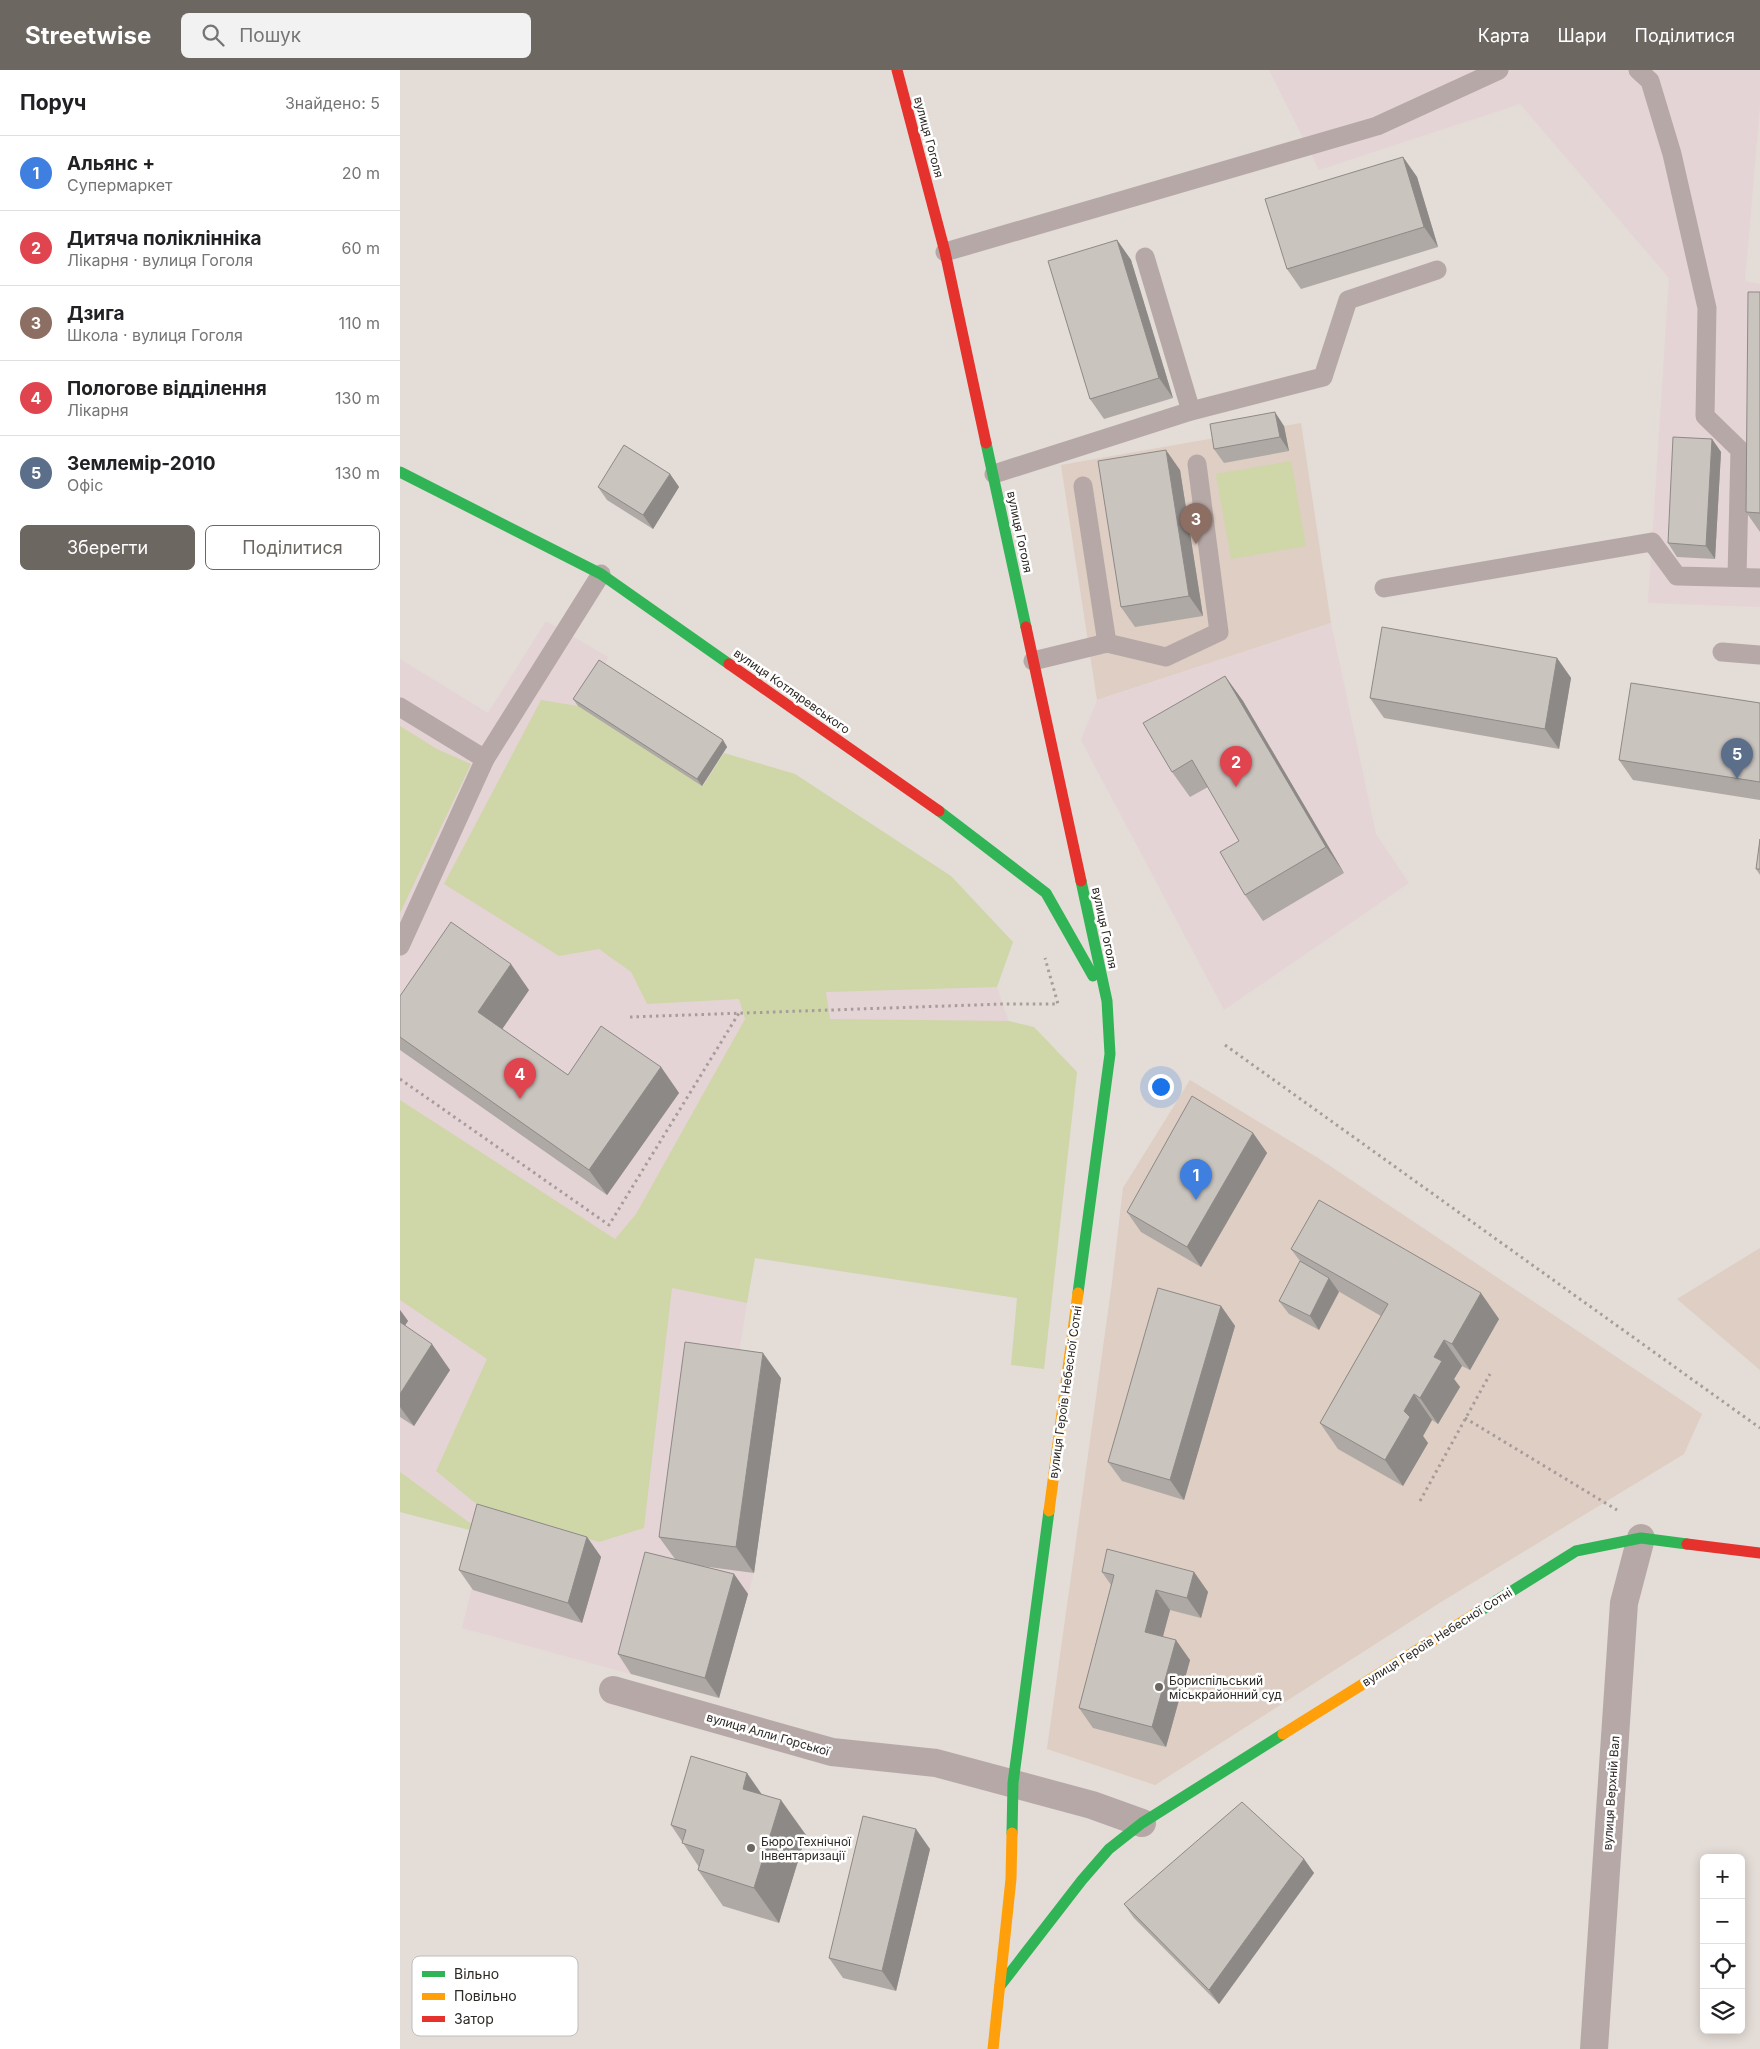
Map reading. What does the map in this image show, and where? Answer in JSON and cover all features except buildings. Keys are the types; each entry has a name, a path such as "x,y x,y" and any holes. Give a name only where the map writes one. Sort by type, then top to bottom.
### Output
{"street":[{"name":"вулиця Гоголя","path":"897,70 945,252 1107,1001"},
{"name":"вулиця Котляревського","path":"400,472 601,574 933,807 1046,893 1107,1001"},
{"name":"вулиця Героїв Небесної Сотні","path":"993,2049 1011,1879 1013,1783 1110,1054 1107,1001"},
{"name":"вулиця Героїв Небесної Сотні","path":"1000,1986 1082,1880 1109,1849 1142,1823 1576,1551 1641,1538 1760,1554"},
{"name":"вулиця Верхній Вал","path":"1594,2049 1624,1603 1641,1538"},
{"name":"вулиця Алли Горської","path":"613,1690 832,1752 936,1763 1013,1783"},
{"path":"1013,1783 1092,1805 1142,1823"}],"lane":[{"path":"945,252 1377,126 1499,70"},
{"path":"1638,70 1650,81 1672,154 1707,308 1705,416 1740,450 1737,577"},
{"path":"1144,257 1190,411"},
{"path":"994,474 1190,411 1323,377 1348,300 1437,270"},
{"path":"1033,661 1107,642 1166,657 1219,632 1197,464"},
{"path":"1083,486 1107,642"},
{"path":"1384,588 1652,542 1678,576 1760,578"},
{"path":"400,946 485,759 601,574"},
{"path":"1722,652 1760,655"},
{"path":"400,707 485,759"}],"path":[{"path":"630,1016 1003,1004 1058,1004"},
{"path":"400,1079 609,1225 739,1013"},
{"path":"1225,1045 1760,1428"},
{"path":"1420,1501 1490,1374"},
{"path":"1465,1418 1632,1519 1641,1538"}],"shaded area":[{"path":"1269,70 1760,70 1760,107 1745,281 1760,284 1760,607 1648,603 1669,278 1520,104 1319,170"},
{"path":"1301,423 1331,623 1097,700 1061,465"},
{"path":"546,621 608,657 604,667 727,747 703,786 997,987 1043,1121 1017,1298 754,1258 736,1372 677,1562 754,1573 719,1698 462,1628 485,1534 400,1512 400,659 488,713"},
{"path":"1331,623 1376,834 1409,883 1224,1010 1081,740 1097,700"},
{"path":"1190,1080 1318,1158 1702,1414 1684,1454 1441,1602 1155,1785 1047,1749 1112,1283 1123,1188"},
{"path":"1760,1248 1760,1370 1677,1299"}],"green space":[{"path":"1291,461 1306,546 1231,559 1216,474"},
{"path":"541,700 578,706 703,786 724,753 795,774 951,876 1013,942 997,987 826,992 830,1019 1009,1021 1034,1027 1077,1072 1044,1369 1011,1365 1017,1298 755,1258 747,1303 672,1288 644,1528 599,1542 480,1507 436,1471 487,1359 400,1300 400,1100 615,1239 636,1214 745,1019 739,999 647,1004 631,972 599,949 559,956 444,884"},
{"path":"400,726 437,749 471,764 400,913"},
{"path":"400,1472 485,1534 400,1512"}],"traffic: fast":[{"path":"986,443 1026,627"},
{"path":"400,472 601,574 729,664"},
{"path":"939,811 1046,893 1093,976"},
{"path":"1078,1293 1110,1054 1107,1001 1081,881"},
{"path":"1012,1833 1013,1783 1049,1511"},
{"path":"1475,1614 1576,1551 1641,1538 1687,1544"},
{"path":"1000,1986 1082,1880 1109,1849 1142,1823 1283,1734"}],"traffic: slow":[{"path":"1049,1511 1078,1293"},
{"path":"1283,1734 1475,1614"},
{"path":"993,2049 1011,1879 1012,1833"}],"traffic: jam":[{"path":"897,70 945,252 986,443"},
{"path":"1026,627 1081,881"},
{"path":"729,664 939,811"},
{"path":"1687,1544 1760,1553"}],"place":[{"name":"Дзига","path":"1196,544"},
{"name":"Землемір-2010","path":"1737,779"},
{"name":"Дитяча поліклінніка","path":"1236,787"},
{"name":"Пологове відділення","path":"520,1099"},
{"name":"Альянс +","path":"1196,1200"},
{"name":"Бориспільський міськрайонний суд","path":"1159,1687"},
{"name":"Бюро Технічної Інвентаризації","path":"751,1848"}]}
